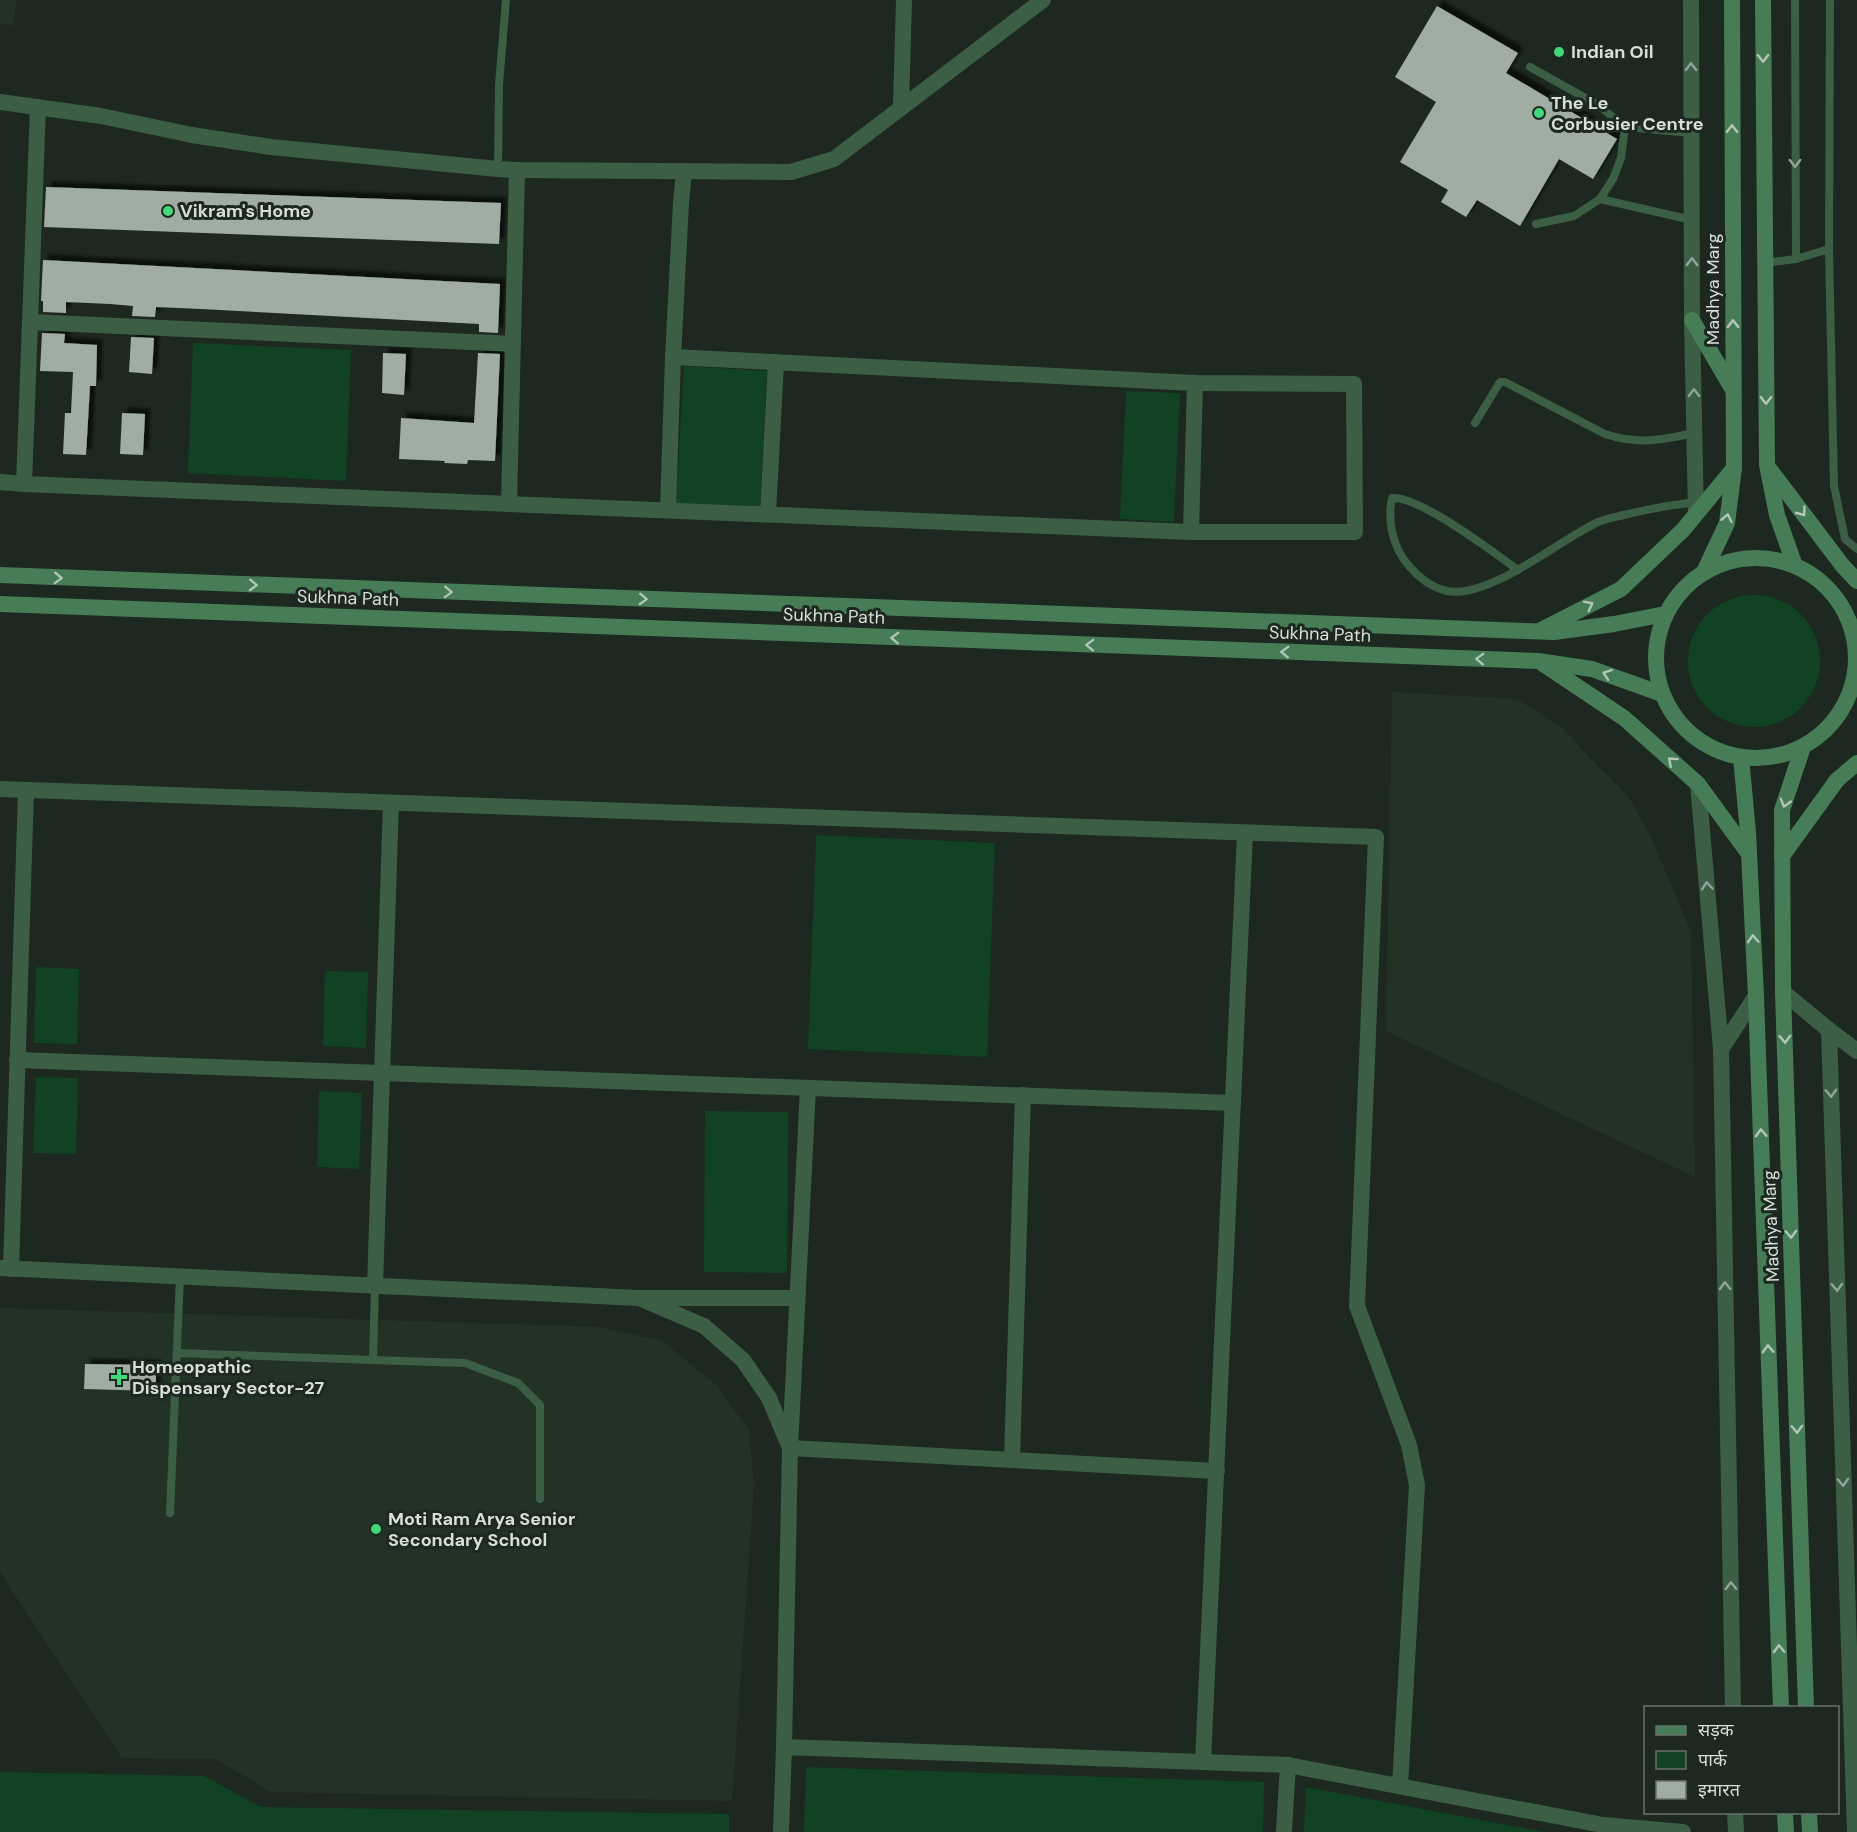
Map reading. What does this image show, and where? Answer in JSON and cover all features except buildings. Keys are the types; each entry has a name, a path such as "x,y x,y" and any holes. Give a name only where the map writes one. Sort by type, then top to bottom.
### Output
{"main road":[{"name":"Madhya Marg","path":"1704,572 1727,523 1734,468 1732,0"},
{"path":"1763,0 1767,465 1778,515 1795,566"},
{"path":"1692,320 1733,391"},
{"path":"1767,465 1842,565 1857,581"},
{"path":"1537,632 1621,589 1683,530 1696,508 1734,468"},
{"path":"1742,558 1770,559 1795,566 1825,586 1837,600 1853,626 1854,675 1848,697 1840,713 1820,735 1803,747 1783,755 1741,757 1708,746 1688,732 1676,719 1657,680 1658,634 1672,602 1704,572 1718,564 1742,558"},
{"name":"Sukhna Path","path":"0,575 1537,632 1614,624 1665,614"},
{"name":"Sukhna Path","path":"0,604 1538,661 1592,669 1662,694"},
{"path":"1538,661 1624,718 1698,784 1749,854"},
{"path":"1840,713 1857,704"},
{"name":"Madhya Marg","path":"1803,747 1782,810 1782,856 1783,992 1806,1706"},
{"name":"Madhya Marg","path":"1741,757 1749,854 1756,996 1781,1706"},
{"path":"1782,856 1837,780 1857,763"},
{"path":"1785,1814 1786,1832"},
{"path":"1809,1814 1810,1832"}],"street":[{"path":"901,107 904,0"},
{"path":"0,102 101,116 192,135 271,147 498,169 791,172 834,159 1043,0"},
{"path":"1691,0 1692,320 1696,508"},
{"path":"24,484 38,107"},
{"path":"509,504 517,170"},
{"path":"668,510 673,357 684,171"},
{"path":"31,322 513,344"},
{"path":"0,482 1191,532 1355,532 1354,384 1195,383 673,357"},
{"path":"768,514 776,362"},
{"path":"1191,532 1195,383"},
{"path":"1698,784 1721,1049 1733,1706"},
{"path":"0,789 1376,837 1357,1306 1409,1445 1417,1485 1400,1786"},
{"path":"26,790 17,1060 5,1269 639,1298 797,1298"},
{"path":"375,1286 391,803"},
{"path":"1203,1762 1245,833"},
{"path":"1783,992 1857,1051"},
{"path":"1721,1049 1756,996"},
{"path":"1828,1030 1855,1832"},
{"path":"17,1060 1233,1102"},
{"path":"781,1832 790,1448 808,1088"},
{"path":"1012,1460 1023,1095"},
{"path":"639,1298 704,1326 743,1360 769,1398 790,1448"},
{"path":"790,1448 1217,1471"},
{"path":"784,1747 1288,1765 1603,1825 1683,1832"},
{"path":"1284,1832 1288,1765"},
{"path":"1735,1814 1736,1832"}],"lane":[{"path":"498,169 499,85 507,0"},
{"path":"1795,0 1796,259"},
{"path":"1830,0 1829,249 1834,486 1845,539 1857,549"},
{"path":"1530,67 1598,105 1624,127 1691,133"},
{"path":"1536,224 1574,216 1600,199 1613,179 1621,158 1624,127"},
{"path":"1600,199 1692,220"},
{"path":"1765,264 1796,259 1829,249"},
{"path":"1475,423 1500,382 1505,382 1605,434 1622,440 1644,441 1694,433"},
{"path":"1518,570 1481,542 1419,505 1399,497 1392,498 1391,529 1396,546 1407,565 1421,579 1445,591 1464,592 1490,584 1518,570 1598,522 1669,505 1696,508"},
{"path":"170,1514 180,1277"},
{"path":"374,1360 375,1286"},
{"path":"177,1353 465,1363 518,1383 540,1405 540,1499"}],"shaded area":[{"path":"0,0 16,0 14,25 0,24"},
{"path":"1392,692 1517,699 1563,729 1630,799 1651,837 1691,932 1695,1177 1386,1031"},
{"name":"Moti Ram Arya Senior Secondary School","path":"0,1308 600,1327 662,1341 716,1385 749,1430 754,1486 732,1801 271,1792 216,1759 122,1758 0,1572"}],"green space":[{"path":"193,343 351,350 346,481 188,473"},
{"path":"684,366 767,371 760,508 676,503"},
{"path":"1126,391 1180,393 1174,522 1120,519"},
{"path":"1754,595 1779,600 1801,614 1815,636 1820,661 1815,686 1801,708 1779,722 1754,727 1729,722 1707,708 1693,686 1688,661 1693,636 1707,614 1729,600"},
{"path":"816,835 995,843 987,1057 808,1049"},
{"path":"36,967 79,969 77,1044 34,1043"},
{"path":"325,971 368,972 366,1048 323,1046"},
{"path":"36,1077 78,1078 76,1154 33,1153"},
{"path":"319,1091 362,1093 359,1169 317,1167"},
{"path":"705,1111 788,1112 787,1273 704,1272"},
{"path":"806,1767 1264,1782 1263,1832 804,1832"},
{"path":"0,1772 204,1776 261,1807 729,1814 729,1832 0,1832"},
{"path":"1306,1787 1544,1832 1304,1832"}],"place":[{"name":"Indian Oil","path":"1559,52"},
{"name":"The Le Corbusier Centre","path":"1539,113"},
{"name":"Vikram's Home","path":"168,211"},
{"name":"Homeopathic Dispensary Sector-27","path":"119,1377"},
{"name":"Moti Ram Arya Senior Secondary School","path":"376,1529"}]}
